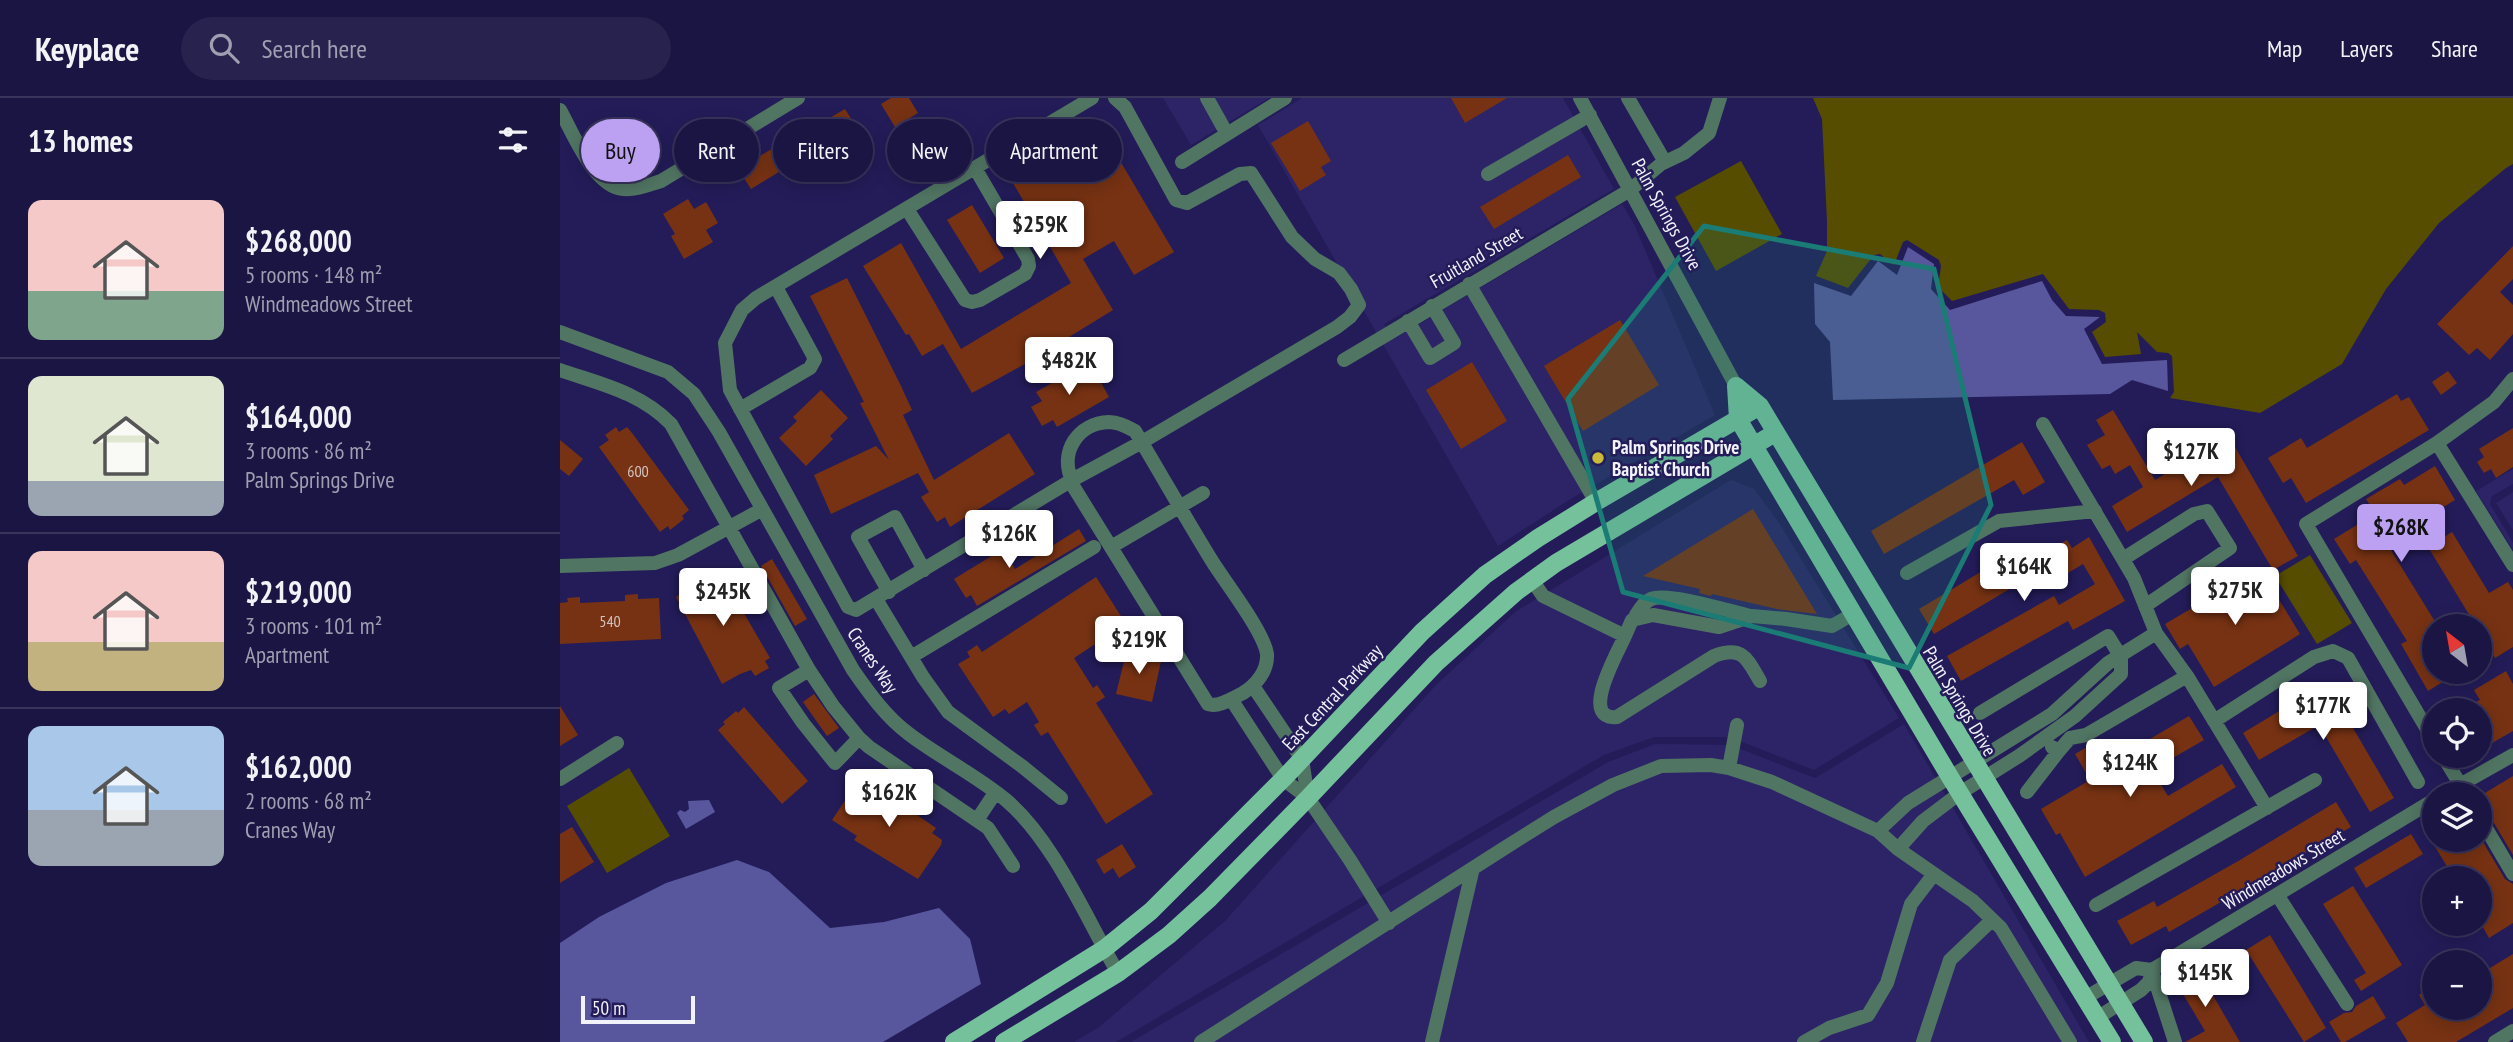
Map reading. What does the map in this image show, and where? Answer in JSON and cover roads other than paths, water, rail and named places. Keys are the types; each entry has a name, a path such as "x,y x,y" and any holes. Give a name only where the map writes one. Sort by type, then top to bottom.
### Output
{"main road":[{"name":"Palm Springs Drive","path":"1736,386 1760,406 1983,780 2144,1042"},
{"name":"Palm Springs Drive","path":"1736,386 1738,419 1950,777 2112,1042"},
{"name":"East Central Parkway","path":"954,1042 1104,949 1151,911 1283,779 1422,632 1485,575 1596,502 1760,406"},
{"path":"1004,1042 1118,973 1169,935 1210,898 1436,663 1516,592 1592,542 1775,433"}],"street":[{"path":"561,114 604,181 620,189 638,189 661,181 798,98"},
{"path":"1092,98 741,310 725,343 730,390 848,607 856,610 883,596 1071,480 1142,442 1338,327 1359,305 1352,289 1339,273 1315,259 1292,237 1251,173 1240,174 1188,204 1177,200 1125,107 1115,98"},
{"path":"1207,98 1227,134"},
{"path":"1181,162 1285,98"},
{"name":"Palm Springs Drive","path":"1580,98 1736,386"},
{"path":"1628,98 1665,162"},
{"name":"Fruitland Street","path":"1344,360 1630,190 1665,162 1684,153 1709,132 1720,98"},
{"path":"1488,174 1590,115"},
{"path":"907,209 965,300 981,300 1025,274 1029,266 1028,259 975,168"},
{"path":"1469,284 1596,502"},
{"path":"740,409 810,368 815,359 776,287"},
{"path":"1408,321 1430,358 1454,343 1432,306"},
{"name":"Cranes Way","path":"560,332 668,372 694,394 719,432 853,670 878,705 908,733 1004,799 1031,825 1055,860 1118,973"},
{"path":"560,370 635,396 656,408 671,424 809,670 833,706 869,747 988,828 1013,866"},
{"path":"2422,721 2306,524 2437,443 2494,402 2513,379"},
{"path":"1112,422 1135,431 1142,442 1267,654 1265,671 1253,686 1213,706 1208,704 1111,548 1071,480 1066,463 1069,448 1082,433 1112,422"},
{"path":"2043,424 2134,578 2156,633 2187,676 2267,808"},
{"path":"2437,443 2513,565"},
{"path":"1111,548 1203,493"},
{"path":"560,566 655,562 678,555 761,510"},
{"path":"1907,573 1998,521 2095,511"},
{"path":"2123,559 2194,514 2207,512 2230,548 2145,606"},
{"path":"925,570 894,517 858,537 911,657 948,712 1061,798"},
{"path":"911,657 1094,547"},
{"path":"1532,580 1542,596 1625,636"},
{"path":"1739,620 1664,597 1647,600 1625,636 1600,695 1598,707 1609,718 1617,718 1714,656 1726,652 1743,655 1760,681"},
{"path":"1636,614 1719,627 1739,620 1786,619 1832,626 1853,614"},
{"path":"1878,831 1908,803 2028,730 2052,713 2108,663 2156,633"},
{"path":"1898,849 1923,821 1960,793 2075,716 2122,674 2121,657 2108,636 1980,713"},
{"path":"2214,721 2314,657 2333,651 2348,658 2418,782"},
{"path":"809,670 779,688 803,723 835,763 859,738"},
{"path":"2027,792 2070,738 2086,735 2187,676"},
{"path":"1253,686 1302,759 1308,798"},
{"path":"1231,699 1283,779 1308,798 1389,923"},
{"path":"1729,768 1737,725"},
{"path":"2028,730 2058,752"},
{"path":"560,779 617,743"},
{"path":"2474,782 2513,755"},
{"path":"1201,1042 1578,804 1613,785 1661,765 1711,765 1729,768 1772,782 1878,831 1898,849 1973,901 2001,928 2070,1042"},
{"path":"2096,905 2315,780"},
{"path":"977,820 995,793"},
{"name":"Windmeadows Street","path":"2085,998 2136,968 2152,970 2422,807"},
{"path":"2492,838 2513,874"},
{"path":"1432,1042 1473,868"},
{"path":"1804,1042 1829,1028 1868,1015 1887,983 1912,904 1934,874"},
{"path":"2278,896 2347,1004"},
{"path":"1923,1042 1950,960 1992,920"},
{"path":"2152,970 2175,1042"},
{"name":"Windmeadows Street","path":"2096,1018 2149,982 2152,970"},
{"path":"2495,1042 2513,1031"}],"place":[{"name":"Palm Springs Drive Baptist Church","path":"1598,458"}]}
